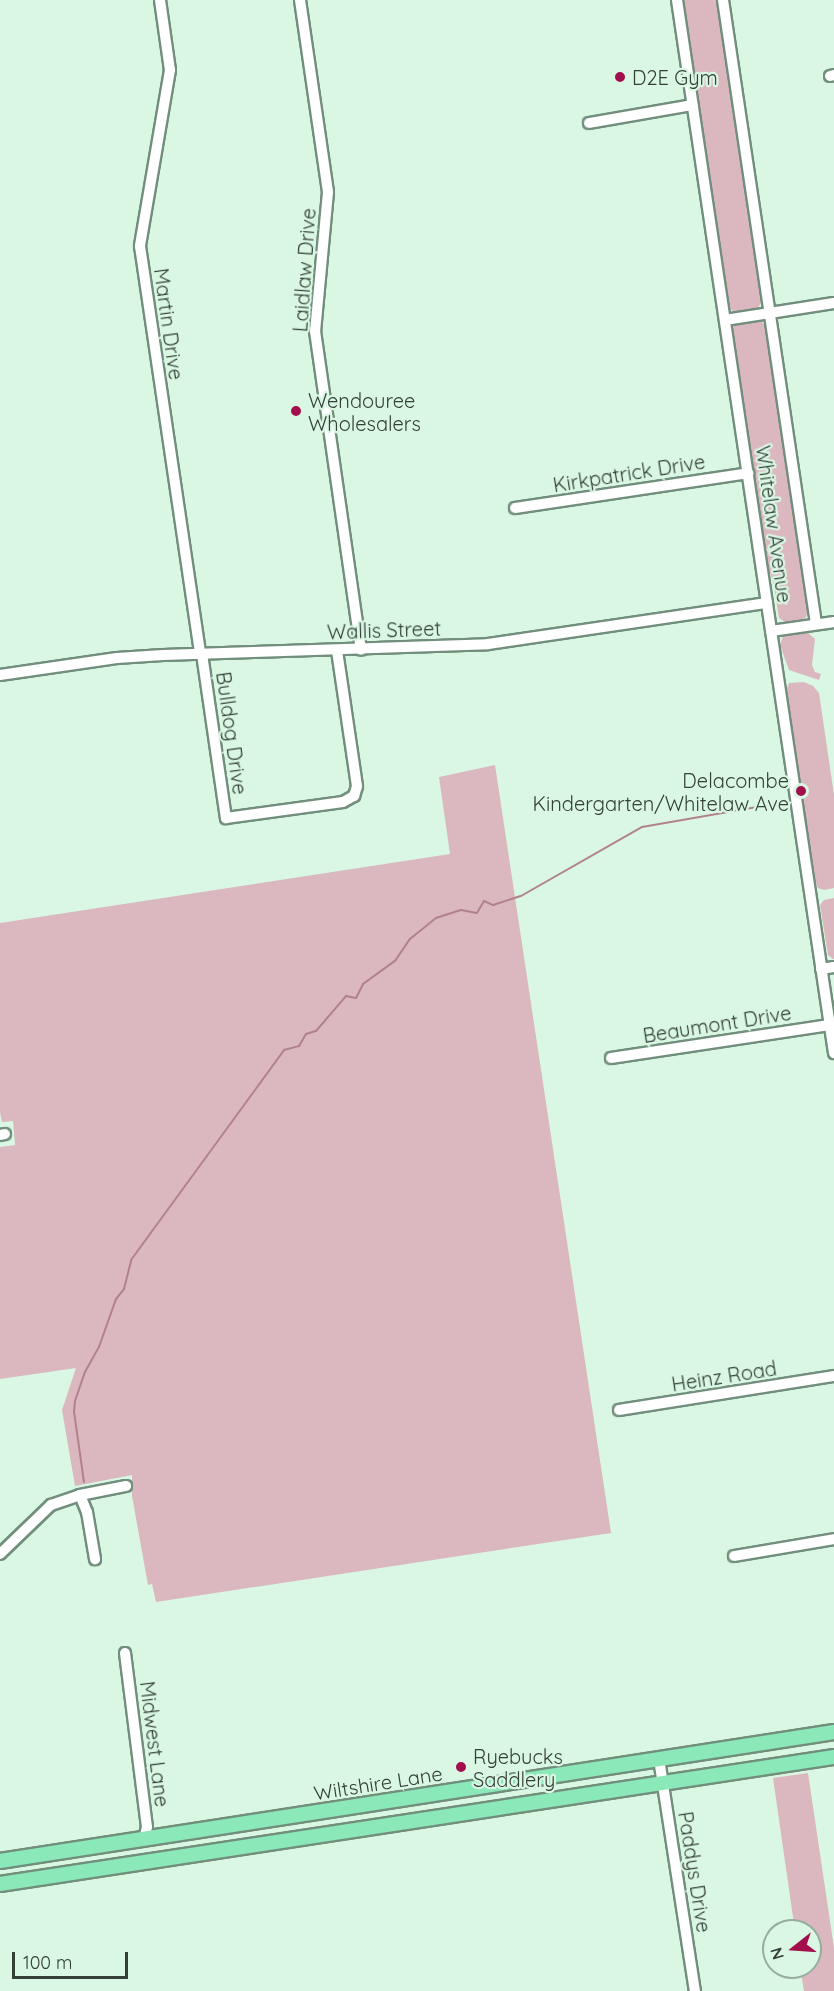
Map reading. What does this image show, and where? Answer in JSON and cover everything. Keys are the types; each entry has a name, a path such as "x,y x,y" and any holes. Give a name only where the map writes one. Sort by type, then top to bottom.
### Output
{"main road":[{"name":"Wiltshire Lane","path":"0,1861 834,1732"},
{"name":"Wiltshire Lane","path":"0,1884 147,1859 834,1757"},
{"path":"144,1839 147,1859"}],"street":[{"name":"Martin Drive","path":"160,0 169,76 140,246 201,654"},
{"name":"Laidlaw Drive","path":"300,0 328,192 315,331 361,650"},
{"name":"Whitelaw Avenue","path":"677,0 834,1053"},
{"name":"Whitelaw Avenue","path":"723,0 816,624"},
{"path":"589,123 692,105"},
{"path":"725,320 834,303"},
{"name":"Kirkpatrick Drive","path":"515,508 748,473"},
{"name":"Wallis Street","path":"0,675 117,658 488,644 767,603"},
{"path":"771,631 834,622"},
{"name":"Bulldog Drive","path":"201,654 226,818 344,802 354,796 357,786 337,650"},
{"path":"821,969 834,967"},
{"name":"Beaumont Drive","path":"610,1058 830,1026"},
{"name":"Heinz Road","path":"619,1410 834,1376"},
{"path":"0,1554 24,1528 51,1505 126,1486"},
{"path":"80,1496 87,1512 95,1559"},
{"path":"734,1556 834,1539"},
{"name":"Midwest Lane","path":"125,1653 147,1827 144,1839"},
{"name":"Paddys Drive","path":"659,1759 695,1991"}],"shaded area":[{"path":"683,0 717,0 762,302 756,310 736,313 729,308"},
{"path":"759,319 765,325 808,612 804,621 786,623 779,618 773,581 768,568 732,328 738,322"},
{"path":"807,632 815,639 812,665 815,672 821,674 819,680 789,670 780,645 783,636"},
{"path":"804,682 813,686 819,693 834,795 834,888 824,890 818,888 815,881 786,691 789,683"},
{"path":"495,765 611,1533 156,1602 152,1584 148,1585 132,1496 132,1475 75,1486 62,1410 76,1368 0,1379 0,1147 15,1145 13,1121 2,1122 0,1112 0,923 450,854 439,777"},
{"path":"834,898 833,959 828,955 820,905 824,900"},
{"path":"808,1773 834,1948 834,1991 804,1991 802,1979 822,1979 822,1919 793,1919 773,1778"}],"waterway":[{"path":"84,1482 74,1412 75,1401 85,1372 99,1347 116,1299 124,1289 131,1260 284,1050 299,1046 306,1034 316,1031 346,996 356,998 363,984 395,961 410,939 436,918 461,910 477,913 484,901 493,905 521,896 642,827 785,802"}],"place":[{"name":"D2E Gym","path":"620,77"},
{"name":"Wendouree Wholesalers","path":"296,411"},
{"name":"Delacombe Kindergarten/Whitelaw Ave","path":"801,791"},
{"name":"Ryebucks Saddlery","path":"461,1767"}]}
